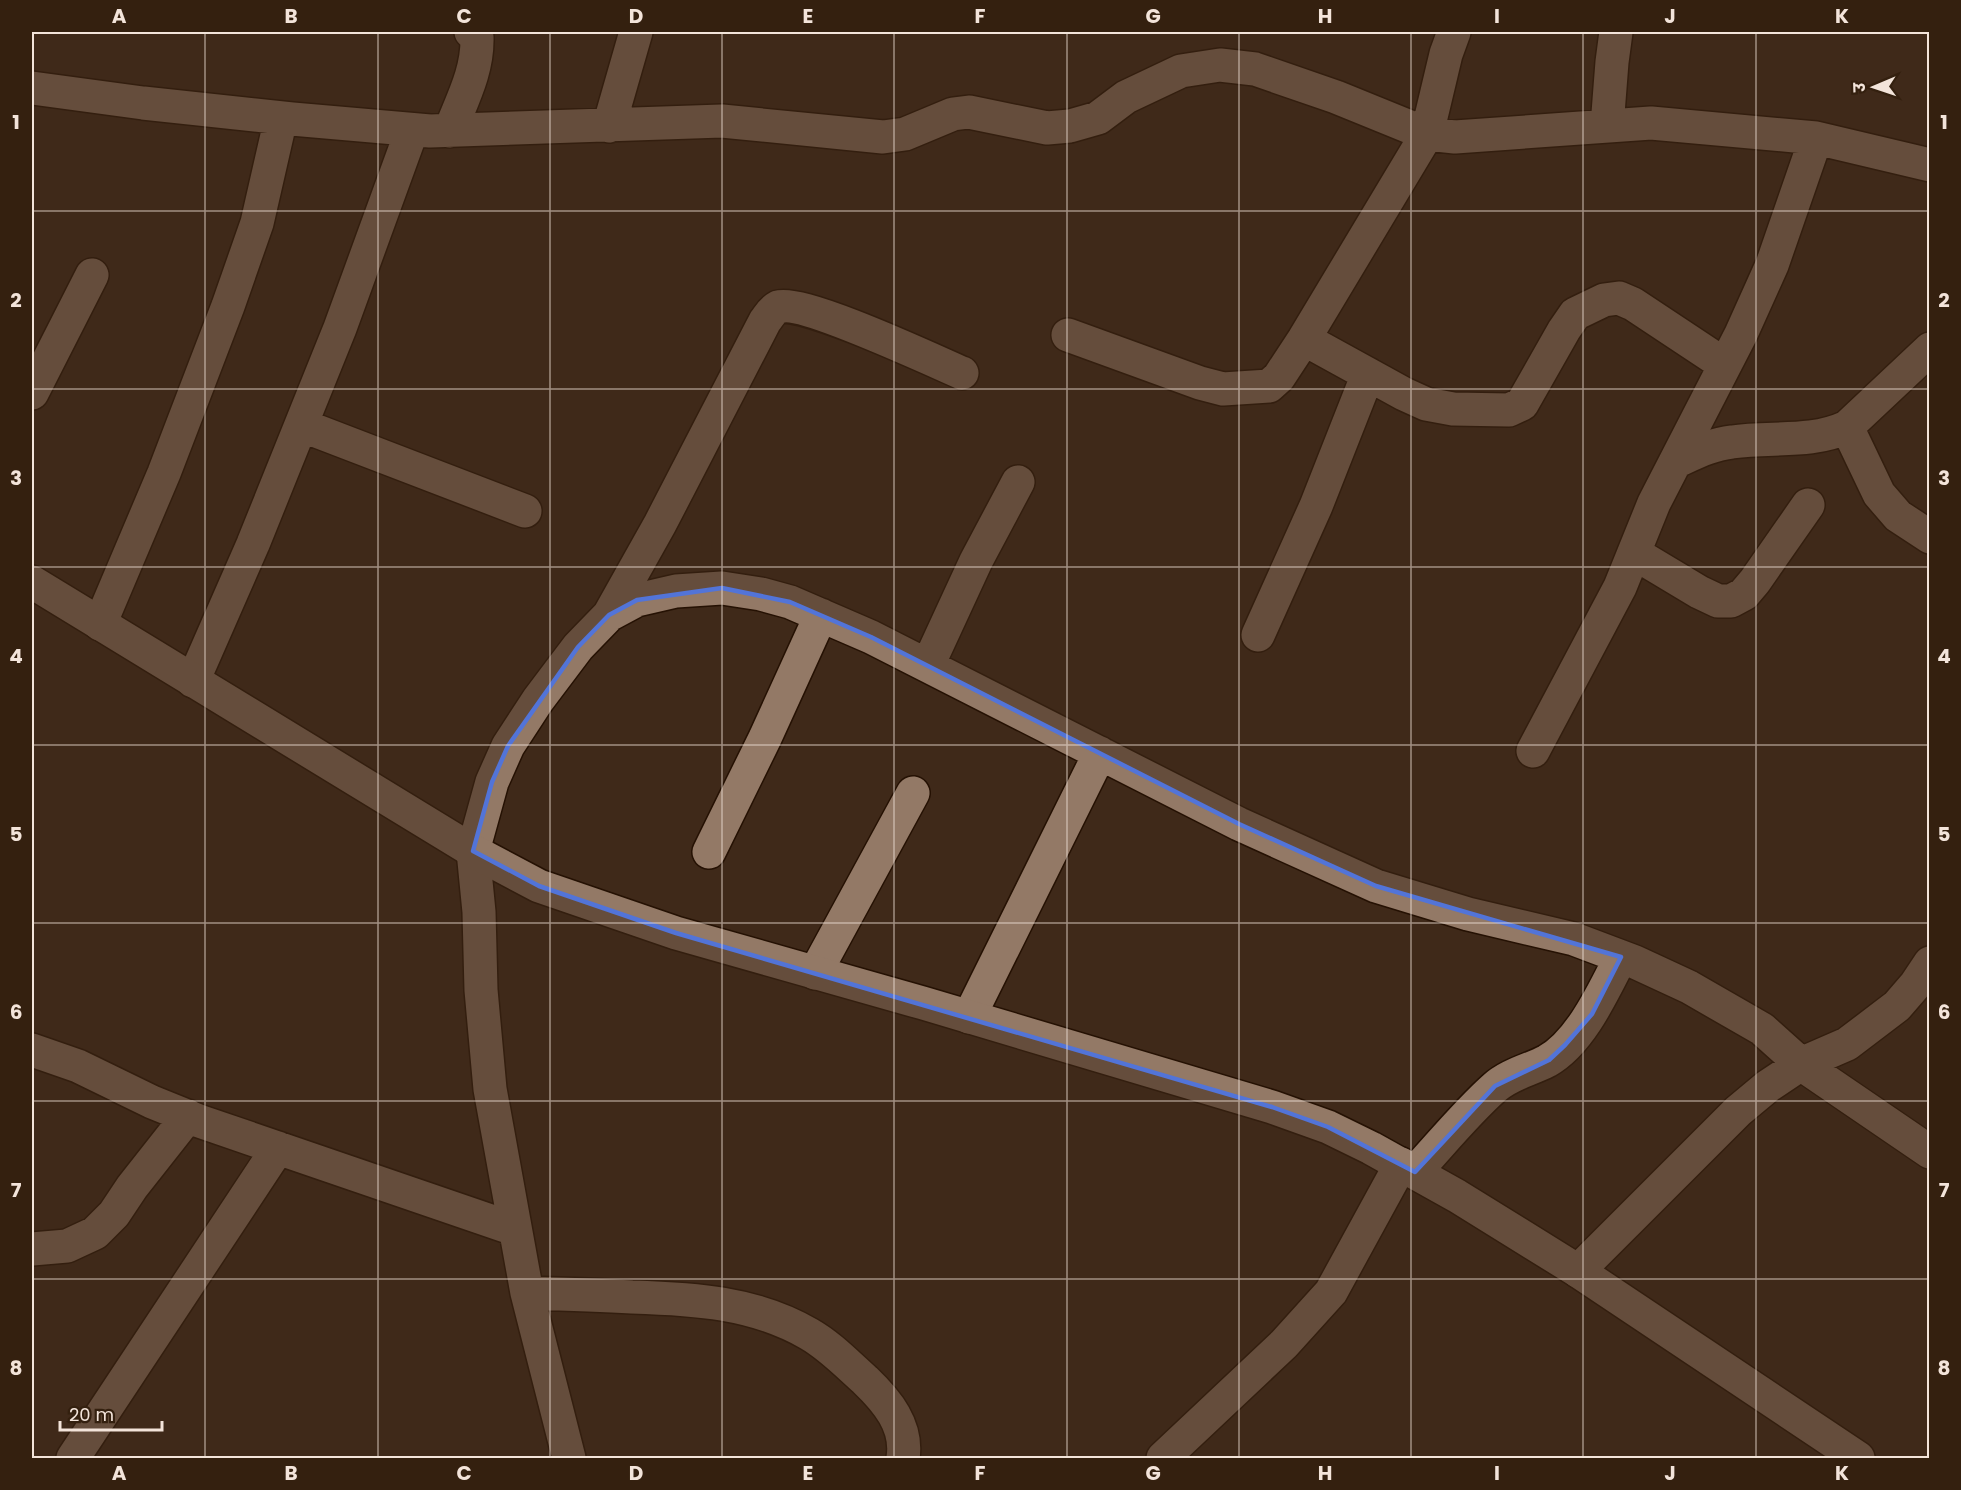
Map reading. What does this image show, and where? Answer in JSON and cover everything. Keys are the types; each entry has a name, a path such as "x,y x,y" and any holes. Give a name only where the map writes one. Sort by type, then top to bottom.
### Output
{"street":[{"path":"450,131 473,75 478,55 477,37 471,32"},
{"path":"609,126 636,32"},
{"path":"1068,335 1200,383 1223,389 1269,386 1279,376 1304,339 1426,134 1446,54 1454,32"},
{"path":"1607,126 1616,32"},
{"path":"32,88 143,103 412,130 450,131 722,121 883,137 905,134 953,114 969,112 1047,128 1070,126 1098,118 1126,97 1181,72 1220,65 1255,69 1336,97 1426,134 1455,137 1652,123 1816,138 1929,165"},
{"path":"100,624 164,472 239,275 257,223 281,118"},
{"path":"193,681 253,544 340,328 412,130"},
{"path":"1533,751 1620,587 1654,503 1725,364 1772,265 1816,138"},
{"path":"32,393 92,275"},
{"path":"1304,339 1426,404 1453,409 1509,410 1522,404 1575,314 1604,300 1619,298 1633,304 1725,364"},
{"path":"569,1458 527,1293 490,1089 481,990 473,851 492,782 508,746 538,700 578,647 609,615 660,524 772,311 778,307 790,306 816,312 962,373"},
{"path":"1675,462 1710,447 1731,442 1813,438 1835,433 1847,427 1929,349"},
{"path":"1258,635 1316,506 1368,374"},
{"path":"300,425 525,512"},
{"path":"1847,427 1879,494 1898,516 1929,537"},
{"path":"928,666 976,561 1018,482"},
{"path":"1634,553 1699,592 1718,601 1731,601 1744,594 1808,505"},
{"path":"32,582 473,851 539,886 676,933 1272,1107 1328,1127 1457,1196 1578,1271 1858,1458"},
{"path":"609,615 637,600 676,591 722,588 761,594 790,602 871,637 1239,824 1376,886 1468,914 1574,939 1689,987 1762,1029 1801,1064 1929,1152"},
{"path":"709,852 765,738 821,615"},
{"path":"969,1017 1100,753"},
{"path":"815,973 913,793"},
{"path":"1163,1458 1284,1344 1331,1292 1408,1168 1495,1086 1549,1060 1565,1045 1592,1014 1621,957"},
{"path":"1578,1271 1738,1111 1768,1086 1801,1064 1847,1044 1897,1006 1917,984 1929,963"},
{"path":"33,1056 78,1066 152,1102 188,1116 514,1229"},
{"path":"32,1249 68,1246 95,1233 114,1214 132,1186 188,1116"},
{"path":"73,1458 278,1148"},
{"path":"527,1293 687,1298 761,1311 785,1321 837,1354 879,1393 897,1417 903,1436 903,1458"}],"highlighted area":[{"path":"722,588 790,602 871,637 1239,824 1376,886 1621,957 1592,1014 1565,1045 1549,1060 1495,1086 1415,1172 1328,1127 1272,1107 676,933 539,886 473,851 492,782 508,746 578,647 609,615 637,600"}]}
